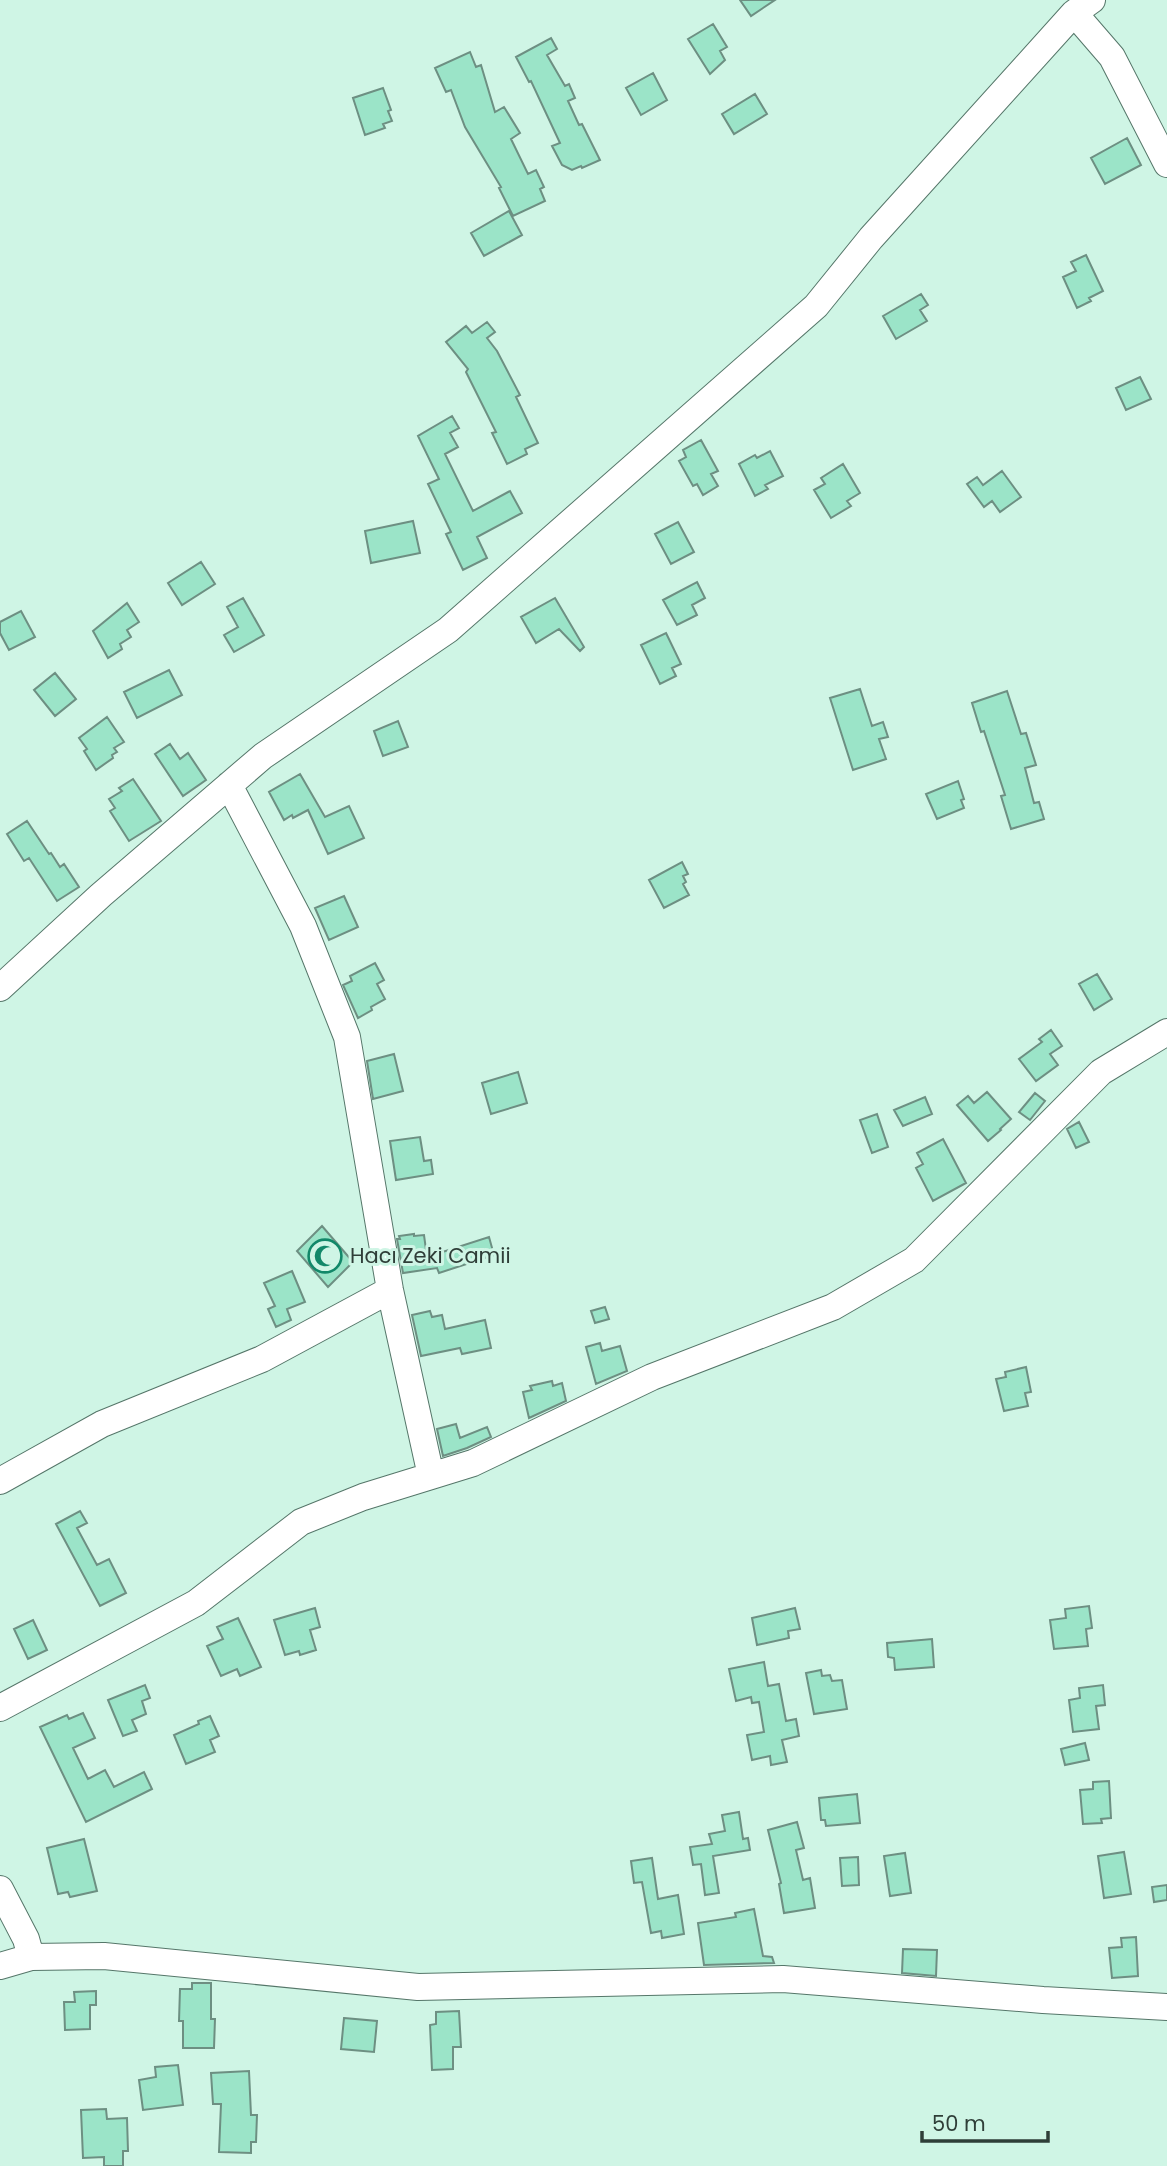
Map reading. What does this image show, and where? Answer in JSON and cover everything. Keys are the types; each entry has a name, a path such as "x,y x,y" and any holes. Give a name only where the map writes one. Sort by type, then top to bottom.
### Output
{"street":[{"path":"0,988 101,895 264,756 447,630 816,306 871,237 1083,7 1167,164"},
{"path":"229,785 303,926 347,1037 390,1290 431,1476"},
{"path":"0,1708 195,1603 301,1522 363,1497 472,1463 652,1377 833,1307 914,1260 1101,1072 1167,1031"},
{"path":"0,1481 102,1424 262,1359 390,1290"},
{"path":"0,1889 32,1957"},
{"path":"0,1966 32,1957 104,1956 418,1987 783,1979 1167,2007"}],"building":[{"path":"740,0 775,0 751,16"},
{"path":"713,24 727,47 720,51 725,60 710,74 688,39"},
{"path":"551,38 557,49 547,55 565,86 569,84 575,98 568,101 600,160 572,170 562,165 552,146 560,143 531,81 529,82 516,57"},
{"path":"470,52 476,67 481,65 495,112 504,107 520,133 511,139 528,174 536,170 544,187 540,189 545,201 513,216 499,188 501,187 465,127 451,90 446,92 435,68"},
{"path":"653,73 667,100 641,115 626,88"},
{"path":"383,88 392,121 383,124 385,128 365,135 353,98"},
{"path":"755,94 767,114 734,134 722,114"},
{"path":"1127,138 1141,165 1105,184 1091,158"},
{"path":"509,211 522,235 484,256 471,233"},
{"path":"1086,255 1103,291 1077,308 1063,277 1076,271 1071,262"},
{"path":"921,294 928,305 920,310 927,321 896,339 883,316"},
{"path":"487,322 495,332 487,338 497,351 520,395 516,397 538,443 525,449 527,454 507,464 492,433 496,432 466,372 468,369 446,342 466,326 472,333"},
{"path":"1140,377 1151,399 1126,410 1116,388"},
{"path":"452,416 459,428 450,433 458,447 445,454 473,511 510,491 522,513 477,537 487,558 463,570 446,534 451,532 428,484 439,479 418,436"},
{"path":"701,440 718,471 711,474 718,486 703,495 697,484 693,486 679,461 686,457 683,450"},
{"path":"770,451 783,476 765,485 768,489 755,496 739,464 755,455 757,458"},
{"path":"843,464 860,493 847,501 851,506 831,518 814,490 825,484 821,478"},
{"path":"1002,471 1021,497 1000,512 992,501 984,507 967,484 977,477 983,485"},
{"path":"413,521 420,553 371,563 365,531"},
{"path":"678,522 694,552 671,564 655,534"},
{"path":"201,562 215,584 182,605 168,583"},
{"path":"697,582 705,598 692,605 697,615 677,625 663,600"},
{"path":"243,598 264,635 234,652 224,635 238,627 227,607"},
{"path":"555,598 584,647 580,651 559,629 536,643 521,617"},
{"path":"127,603 139,622 127,630 131,637 120,644 122,649 108,658 93,631"},
{"path":"21,611 35,637 9,650 0,633 0,622"},
{"path":"666,633 681,664 672,668 676,676 660,684 641,645"},
{"path":"169,670 182,695 137,718 124,692"},
{"path":"55,673 76,699 55,716 34,690"},
{"path":"860,689 872,726 883,722 888,737 879,739 886,759 853,770 830,698"},
{"path":"1007,691 1021,734 1026,733 1036,765 1025,768 1034,803 1039,802 1044,819 1011,829 1001,796 1005,795 972,703"},
{"path":"107,717 124,742 114,748 117,752 112,755 113,758 96,770 79,738"},
{"path":"398,721 408,747 383,756 374,731"},
{"path":"170,744 180,759 188,753 206,780 183,796 155,754"},
{"path":"300,774 325,817 349,806 364,838 328,854 308,810 284,820 269,792"},
{"path":"133,779 161,821 129,841 110,811 115,808 109,799 122,791 119,788"},
{"path":"958,781 964,808 937,819 926,794"},
{"path":"27,821 49,854 51,853 60,867 64,864 79,887 57,901 29,858 24,861 7,834"},
{"path":"682,862 688,874 683,876 686,882 683,884 689,895 664,908 649,880"},
{"path":"344,896 358,927 329,940 315,908"},
{"path":"375,963 384,980 377,984 385,999 358,1018 343,985 352,981 350,976"},
{"path":"1097,974 1112,999 1094,1010 1079,984"},
{"path":"1051,1030 1062,1046 1050,1054 1058,1065 1036,1081 1019,1059 1042,1042 1039,1039"},
{"path":"394,1054 403,1091 373,1099 367,1061"},
{"path":"518,1072 527,1103 491,1114 482,1083"},
{"path":"987,1092 1011,1119 988,1141 957,1105 968,1096 974,1103"},
{"path":"1035,1093 1045,1101 1030,1120 1019,1112"},
{"path":"925,1097 932,1114 903,1126 894,1110"},
{"path":"877,1114 888,1147 872,1153 860,1120"},
{"path":"1079,1122 1089,1142 1076,1148 1067,1129"},
{"path":"420,1137 424,1161 431,1160 433,1174 396,1180 390,1141"},
{"path":"943,1139 966,1183 933,1201 916,1168 923,1164 917,1153"},
{"name":"Hacı Zeki Camii","path":"322,1226 353,1262 328,1287 297,1251"},
{"path":"424,1235 427,1257 489,1237 494,1255 439,1273 437,1268 403,1273 397,1239 400,1239 399,1236"},
{"path":"292,1271 305,1302 287,1309 291,1320 276,1327 268,1309 275,1306 264,1283"},
{"path":"605,1307 609,1319 595,1323 591,1311"},
{"path":"430,1311 432,1317 442,1315 445,1329 485,1320 491,1348 462,1354 460,1348 421,1356 412,1315"},
{"path":"600,1343 602,1351 620,1346 627,1371 596,1384 586,1347"},
{"path":"1026,1367 1031,1392 1025,1393 1028,1406 1004,1411 996,1379 1006,1377 1005,1372"},
{"path":"552,1381 553,1386 562,1383 566,1401 529,1418 523,1392 532,1390 530,1386"},
{"path":"456,1424 460,1438 487,1427 491,1437 443,1456 437,1429"},
{"path":"80,1511 87,1523 77,1528 97,1565 109,1559 126,1593 100,1606 56,1524"},
{"path":"1089,1606 1092,1628 1086,1629 1088,1646 1054,1649 1050,1620 1066,1618 1065,1609"},
{"path":"315,1608 320,1627 310,1630 316,1650 300,1655 299,1651 285,1655 274,1620"},
{"path":"795,1608 800,1629 788,1631 789,1638 757,1645 752,1618"},
{"path":"238,1618 261,1667 240,1676 237,1669 221,1676 207,1646 223,1639 217,1627"},
{"path":"33,1620 47,1650 28,1659 14,1629"},
{"path":"932,1639 934,1667 895,1670 894,1658 888,1657 887,1643"},
{"path":"764,1662 768,1686 779,1684 786,1721 796,1719 799,1736 782,1740 787,1762 771,1765 770,1756 752,1760 747,1735 764,1732 759,1702 752,1703 751,1697 736,1701 729,1669"},
{"path":"821,1670 822,1676 830,1675 832,1681 842,1680 847,1709 814,1714 806,1673"},
{"path":"145,1685 150,1698 142,1701 146,1714 132,1720 137,1731 123,1736 108,1700"},
{"path":"1103,1685 1105,1705 1096,1706 1099,1729 1073,1732 1069,1700 1080,1698 1079,1688"},
{"path":"83,1713 95,1738 73,1748 88,1779 105,1770 114,1787 144,1772 152,1789 86,1822 40,1727 67,1715 69,1719"},
{"path":"210,1716 219,1736 210,1740 215,1752 186,1764 174,1735"},
{"path":"1085,1743 1089,1760 1065,1765 1061,1749"},
{"path":"1109,1781 1111,1818 1101,1819 1102,1823 1083,1824 1080,1790 1093,1789 1093,1782"},
{"path":"857,1794 860,1823 826,1826 825,1820 821,1820 819,1798"},
{"path":"739,1812 743,1839 748,1838 750,1850 713,1856 719,1893 705,1895 701,1864 693,1865 690,1847 712,1844 709,1834 725,1831 722,1815"},
{"path":"797,1822 804,1848 796,1850 803,1880 810,1878 815,1908 784,1913 781,1883 768,1830"},
{"path":"84,1839 97,1891 70,1897 68,1892 58,1894 47,1848"},
{"path":"1124,1852 1131,1894 1104,1898 1098,1856"},
{"path":"905,1853 911,1893 890,1896 884,1856"},
{"path":"858,1857 859,1885 842,1886 840,1858"},
{"path":"652,1858 658,1899 678,1895 684,1934 662,1938 661,1931 651,1933 642,1882 634,1883 631,1861"},
{"path":"1167,1885 1167,1900 1154,1902 1152,1887"},
{"path":"754,1909 763,1956 772,1957 774,1963 704,1965 698,1923 736,1917 735,1913"},
{"path":"1136,1937 1138,1976 1112,1978 1109,1948 1122,1947 1121,1938"},
{"path":"903,1949 937,1950 936,1976 902,1973"},
{"path":"192,1983 211,1983 211,2019 215,2019 214,2048 183,2048 183,2021 179,2021 180,1989 192,1989"},
{"path":"96,1991 96,2005 90,2005 90,2029 65,2030 64,2002 75,2002 74,1992"},
{"path":"459,2011 461,2047 453,2047 453,2069 432,2070 430,2025 436,2024 436,2012"},
{"path":"344,2018 377,2021 374,2052 341,2049"},
{"path":"178,2065 183,2105 143,2110 139,2080 156,2077 155,2067"},
{"path":"249,2071 251,2115 257,2115 256,2142 251,2142 251,2153 219,2152 221,2104 213,2104 211,2073"},
{"path":"106,2109 107,2119 127,2118 128,2151 123,2151 123,2166 104,2166 104,2157 83,2158 81,2110"}],"place":[{"name":"Hacı Zeki Camii","path":"325,1256"}]}
